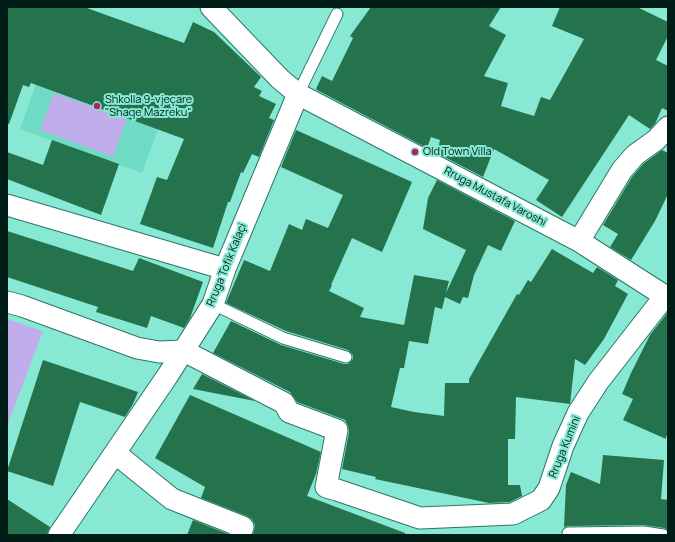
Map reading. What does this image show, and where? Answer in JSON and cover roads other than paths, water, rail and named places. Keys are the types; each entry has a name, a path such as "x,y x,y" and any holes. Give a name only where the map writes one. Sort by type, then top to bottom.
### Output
{"street":[{"name":"Rruga Mustafa Varoshi","path":"211,7 280,79 298,94 579,241 667,297"},
{"name":"Rruga Tofik Kalaçi","path":"59,535 184,350 213,304 298,94"},
{"path":"579,241 622,170 635,156 656,140 668,127"},
{"path":"7,205 226,269"},
{"name":"Rruga Kumini","path":"419,526 513,514 541,500 549,488 563,446 578,413 598,382 667,297"},
{"path":"7,302 22,306 137,348 159,352 184,350 284,403 289,412 337,430 326,487 338,490 419,526"},
{"path":"115,453 172,498 242,531"}],"lane":[{"path":"298,94 337,14"},
{"path":"213,304 283,338 346,357"},
{"path":"568,533 644,532 663,535"}],"place":[{"name":"Shkolla 9-vjeçare \"Shaqe Mazreku\"","path":"97,106"},
{"name":"Old Town Villa","path":"415,152"}]}
